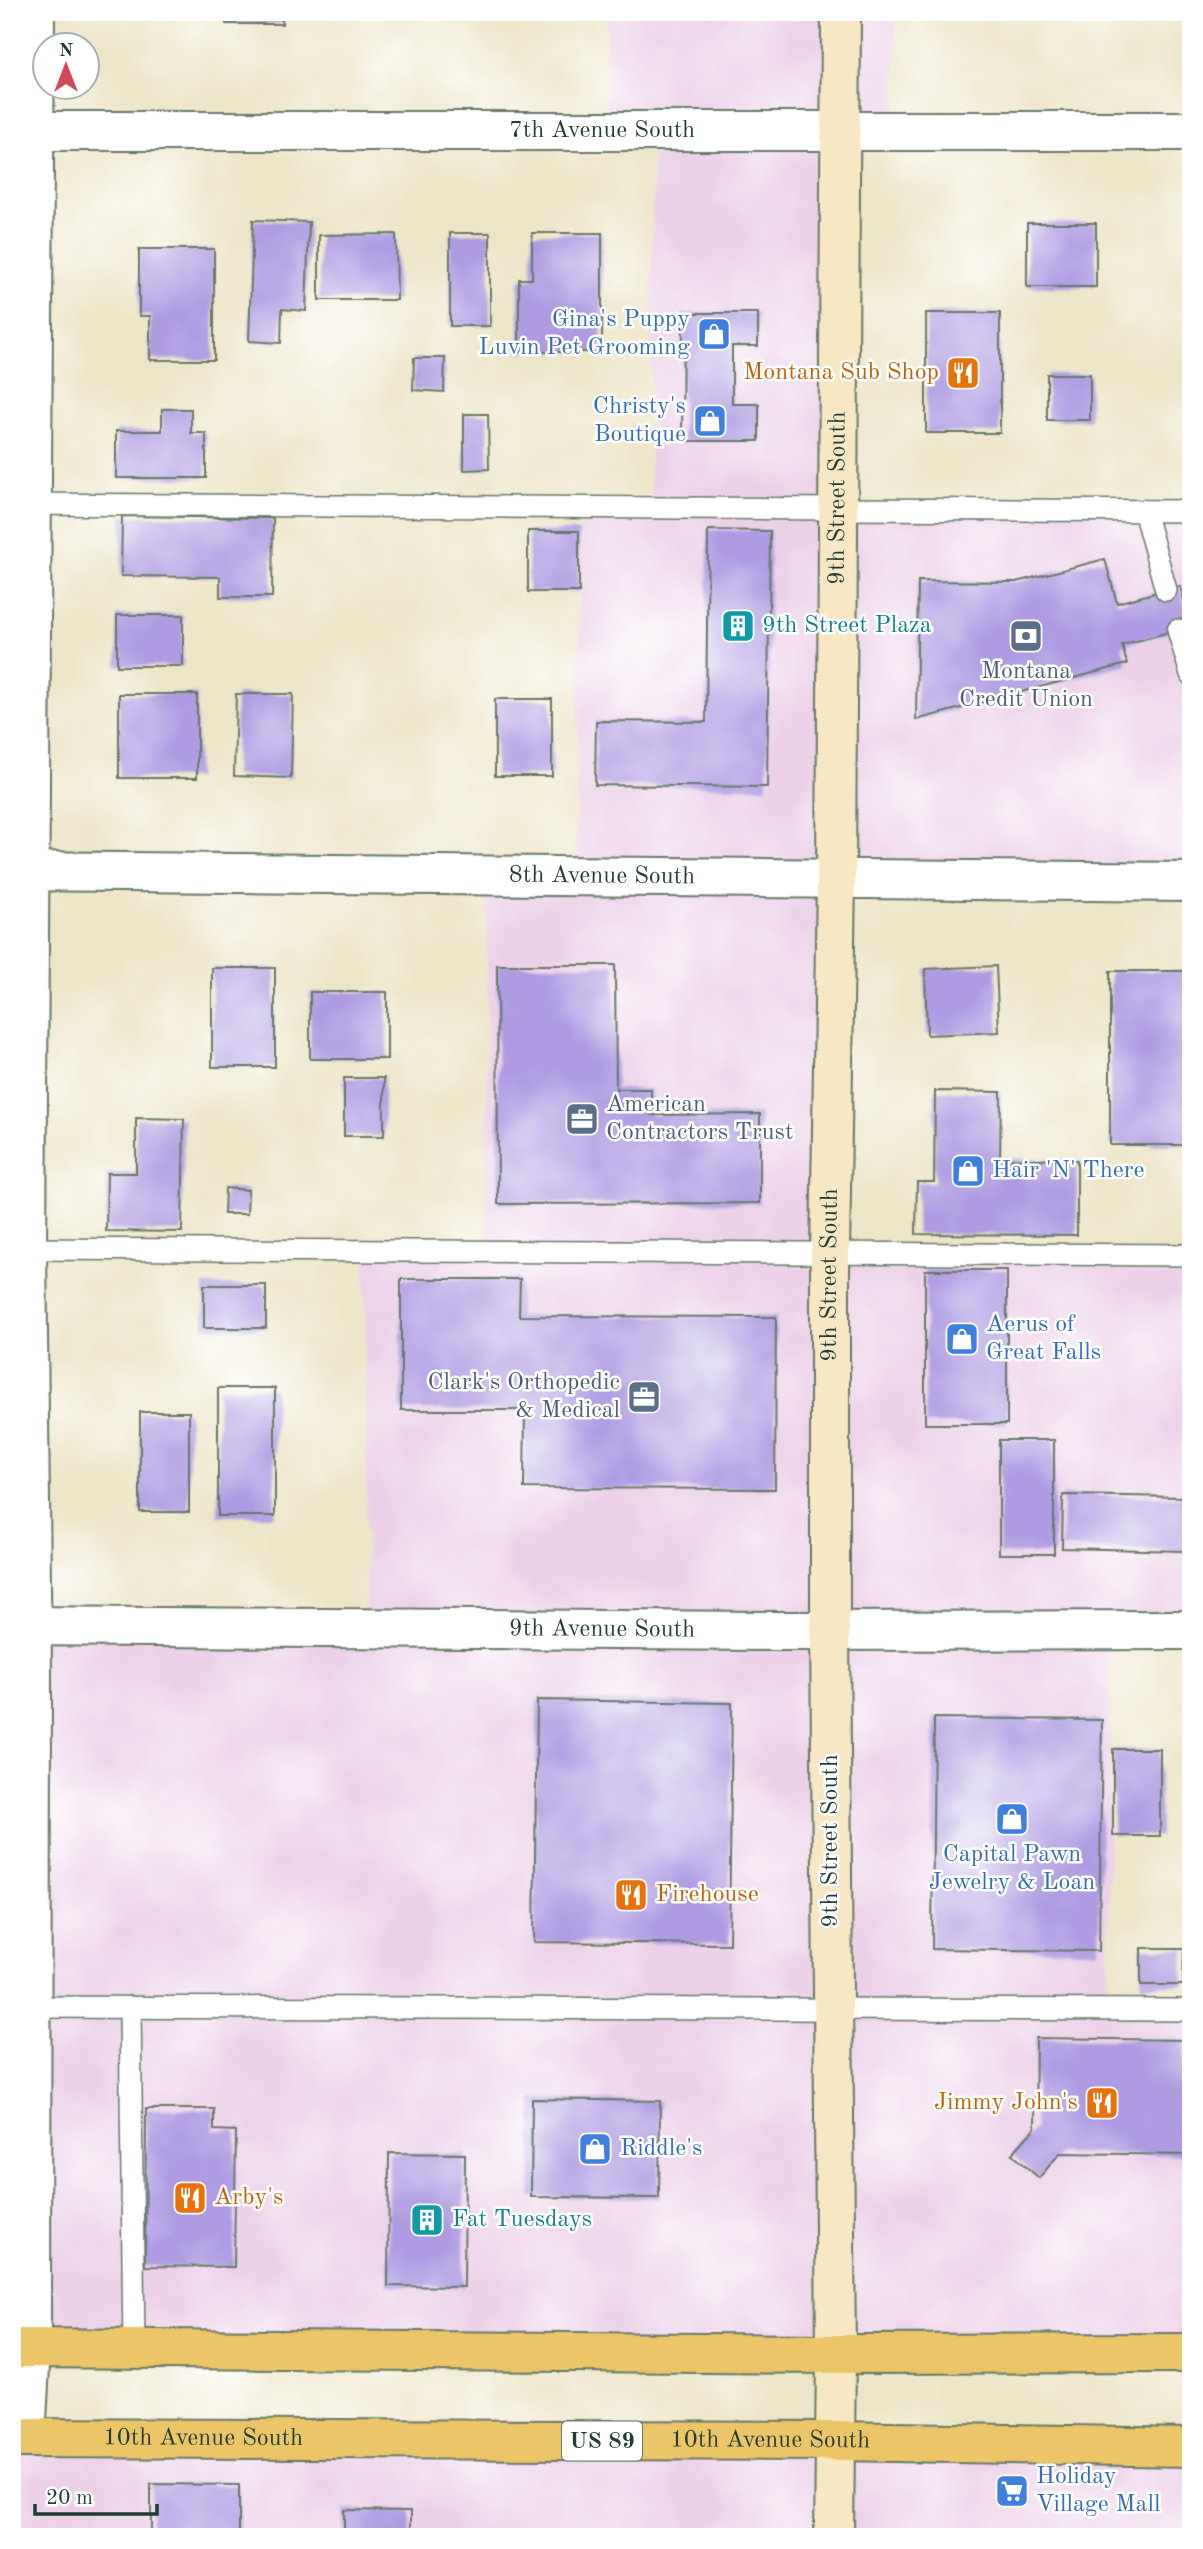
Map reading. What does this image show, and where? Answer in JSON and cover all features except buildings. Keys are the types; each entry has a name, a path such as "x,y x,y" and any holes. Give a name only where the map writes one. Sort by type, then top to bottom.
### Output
{"highway":[{"path":"22,2348 836,2354 1191,2353"},
{"name":"10th Avenue South","path":"19,2438 834,2441 1191,2446"}],"main road":[{"name":"9th Street South","path":"834,2537 836,2354 832,2008 830,1253 836,880 841,12"}],"street":[{"path":"19,2438 22,2348 20,1249 24,131 35,12"},
{"name":"7th Avenue South","path":"24,131 1191,131"},
{"name":"8th Avenue South","path":"22,871 1191,882"},
{"name":"9th Avenue South","path":"22,1626 830,1631 1191,1630"}],"lane":[{"path":"23,504 1191,511"},
{"path":"1144,511 1166,590"},
{"path":"1178,630 1191,674"},
{"path":"20,1249 1191,1255"},
{"path":"22,2007 1191,2010"},
{"path":"130,2007 134,2348"}],"shaded area":[{"path":"606,12 896,12 896,129 841,129 839,508 1191,511 1191,882 836,880 830,1252 1189,1255 1187,1630 1110,1632 1108,2009 1191,2010 1191,2353 12,2348 31,1626 366,1628 365,1251 487,1251 487,876 576,877 581,507 650,507 653,130 605,129"},
{"path":"12,2438 1191,2445 1191,2537 12,2537"}],"place":[{"name":"Gina's Puppy Luvin Pet Grooming","path":"714,334"},
{"name":"Montana Sub Shop","path":"963,373"},
{"name":"Christy's Boutique","path":"710,421"},
{"name":"9th Street Plaza","path":"738,626"},
{"name":"Montana Credit Union","path":"1026,636"},
{"name":"American Contractors Trust","path":"582,1119"},
{"name":"Hair 'N' There","path":"968,1171"},
{"name":"Aerus of Great Falls","path":"962,1339"},
{"name":"Clark's Orthopedic & Medical","path":"644,1397"},
{"name":"Capital Pawn Jewelry & Loan","path":"1012,1819"},
{"name":"Firehouse","path":"631,1895"},
{"name":"Jimmy John's","path":"1102,2103"},
{"name":"Riddle's","path":"595,2149"},
{"name":"Arby's","path":"190,2198"},
{"name":"Fat Tuesdays","path":"427,2220"},
{"name":"Holiday Village Mall","path":"1012,2491"}]}
